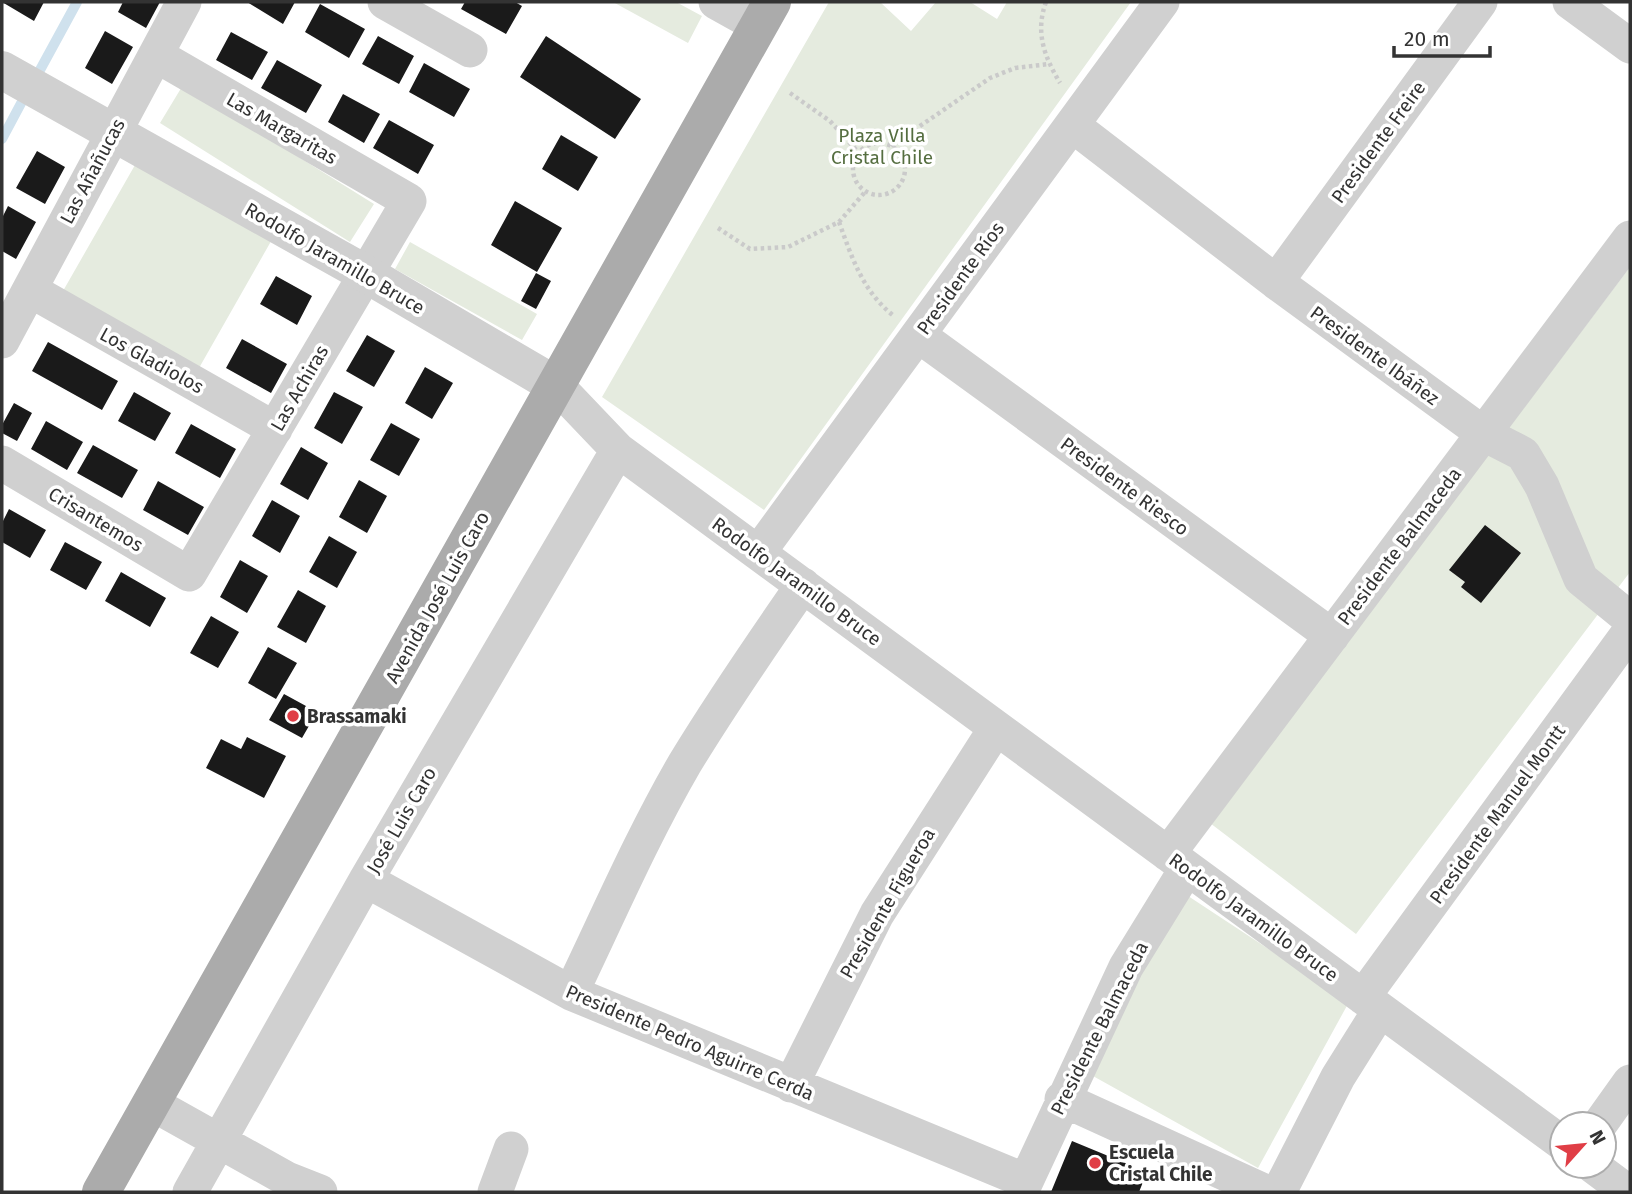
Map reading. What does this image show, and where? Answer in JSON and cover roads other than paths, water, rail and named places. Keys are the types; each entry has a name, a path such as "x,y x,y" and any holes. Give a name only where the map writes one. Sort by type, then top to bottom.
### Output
{"main road":[{"name":"Avenida José Luis Caro","path":"101,1192 765,14"}],"street":[{"name":"Las Añañucas","path":"2,341 112,131 184,2"},
{"path":"385,2 470,50"},
{"path":"716,2 765,14"},
{"name":"Presidente Ríos","path":"758,553 1162,2"},
{"name":"Presidente Freire","path":"1276,282 1480,2"},
{"path":"1570,2 1630,46"},
{"name":"Las Margaritas","path":"156,55 409,201"},
{"name":"Rodolfo Jaramillo Bruce","path":"2,70 366,274 557,386 618,450 1548,1133"},
{"name":"Presidente Ibáñez","path":"1072,125 1276,282 1483,434 1522,454 1542,486 1581,579 1630,620"},
{"name":"Las Achiras","path":"189,574 409,201"},
{"name":"Presidente Balmaceda","path":"1023,1187 1062,1099 1178,861 1332,636 1630,239"},
{"name":"Los Gladiolos","path":"30,290 275,429"},
{"name":"Presidente Riesco","path":"918,335 1332,636"},
{"name":"José Luis Caro","path":"190,1192 366,880 618,450"},
{"name":"Crisantemos","path":"2,463 189,574"},
{"path":"571,993 643,841 684,765 731,688 803,585"},
{"name":"Presidente Manuel Montt","path":"1279,1192 1339,1077 1372,1004 1630,631"},
{"name":"Presidente Figueroa","path":"791,1085 877,914 922,840 996,729"},
{"name":"Presidente Pedro Aguirre Cerda","path":"366,880 571,993 791,1085 1023,1187"},
{"path":"1610,1110 1630,1082"},
{"path":"1062,1099 1266,1192"},
{"path":"151,1103 287,1179 320,1192"},
{"path":"495,1192 512,1149"},
{"path":"1612,1180 1628,1192"}],"waterway":[{"path":"34,81 77,2"},
{"path":"2,139 26,94"}],"place":[{"name":"Brassamaki","path":"293,716"},
{"name":"Escuela Cristal Chile","path":"1095,1163"}],"park label":[{"name":"Plaza Villa Cristal Chile","path":"882,146"}]}
